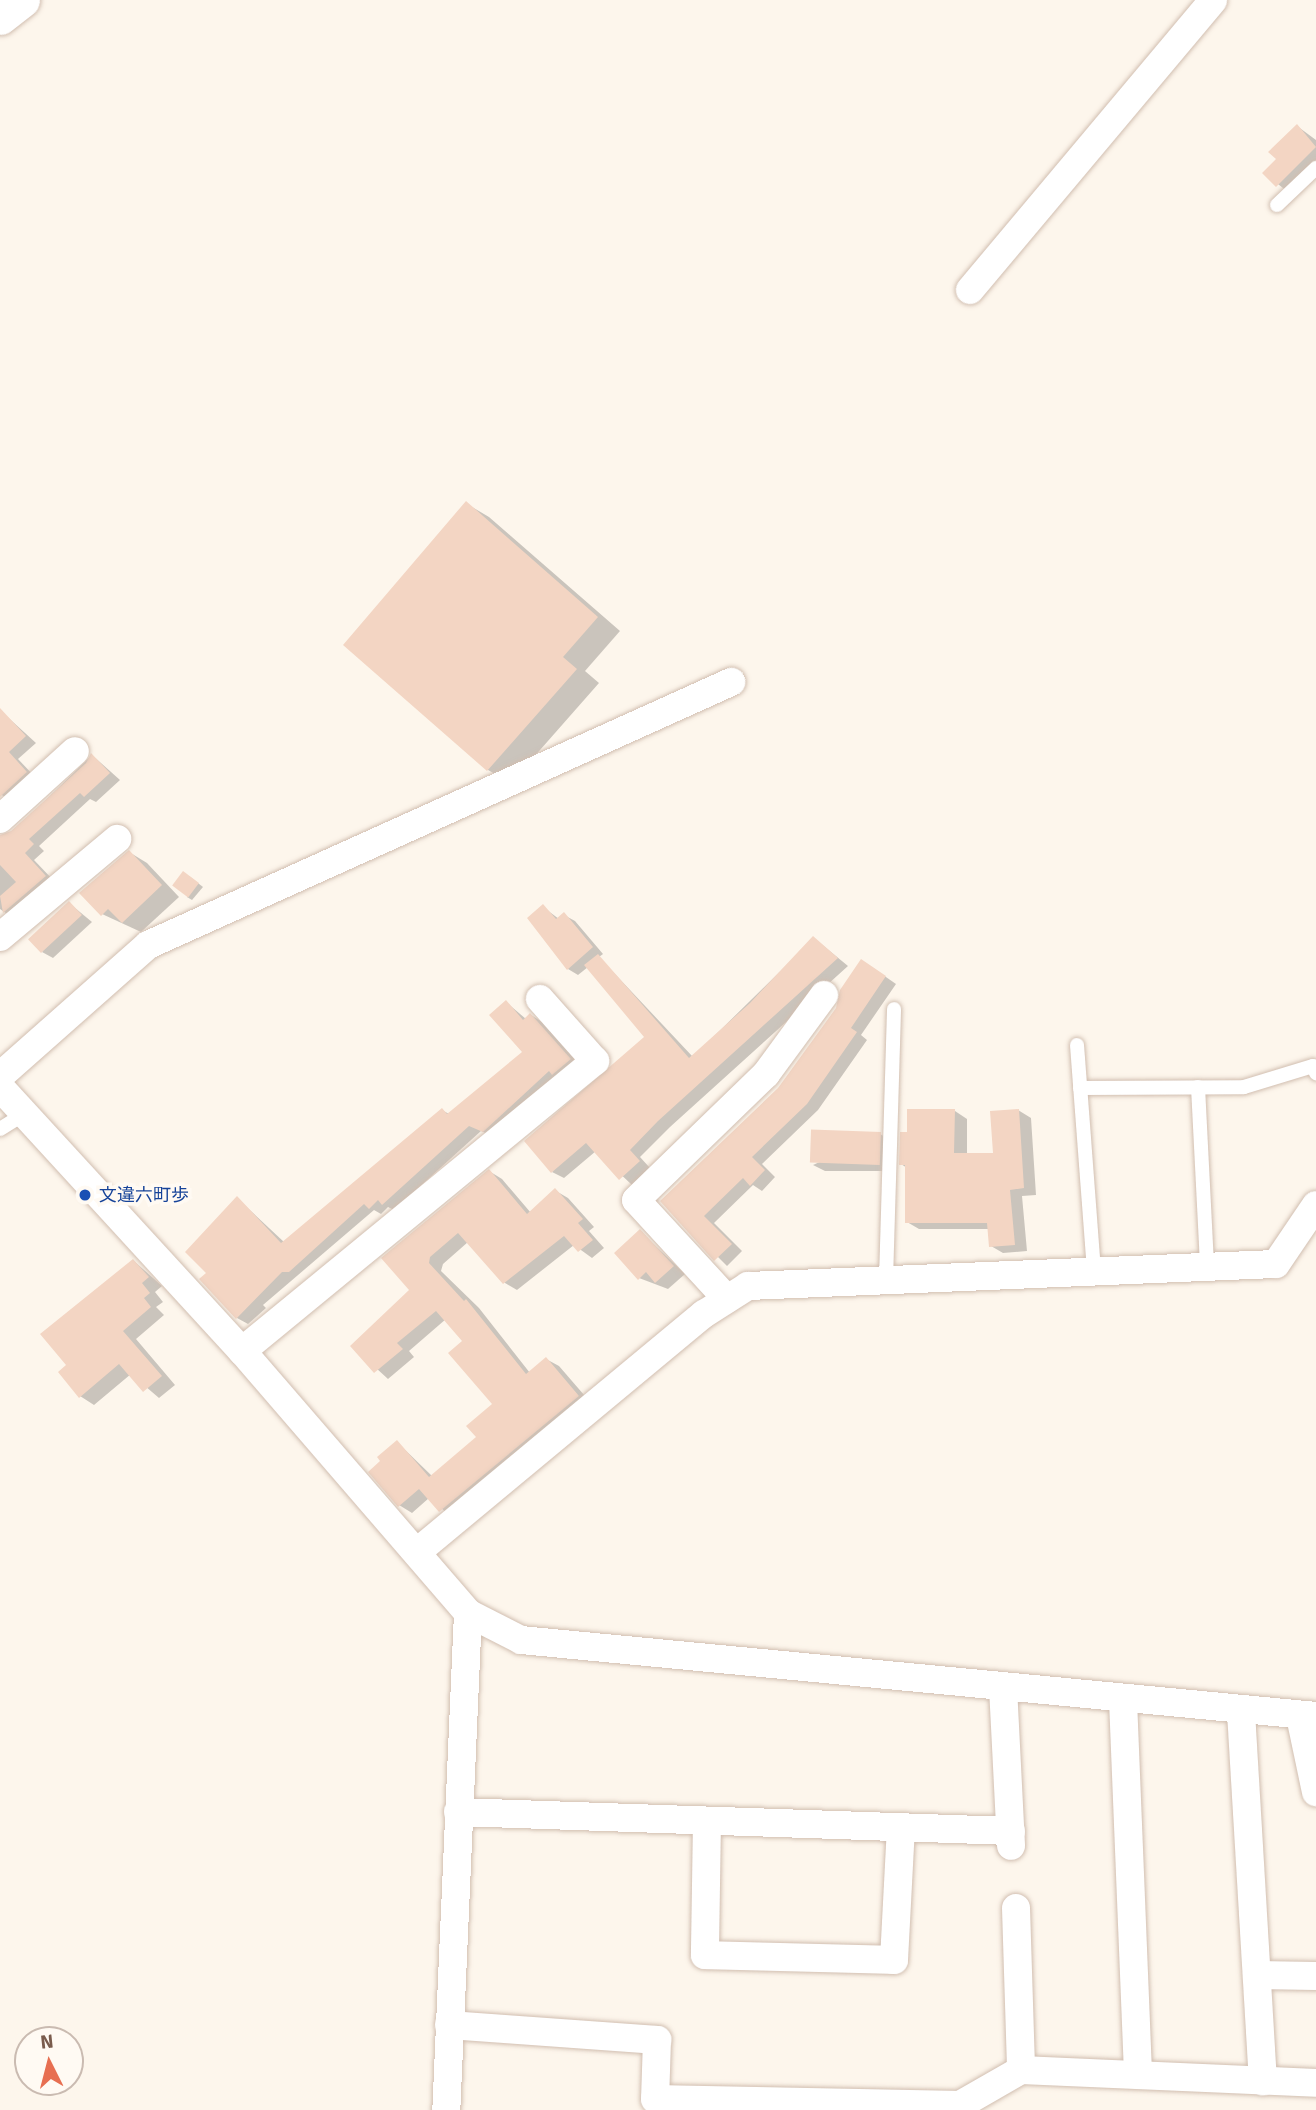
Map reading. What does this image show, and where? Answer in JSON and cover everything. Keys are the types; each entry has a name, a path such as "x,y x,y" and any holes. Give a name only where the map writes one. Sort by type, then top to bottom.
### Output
{"street":[{"path":"0,17 22,0"},
{"path":"970,290 1213,0"},
{"path":"0,1076 148,945 731,682"},
{"path":"0,819 75,751"},
{"path":"0,937 117,839"},
{"path":"727,1299 636,1199 766,1074 824,995"},
{"path":"242,1351 596,1061 540,999"},
{"path":"0,1087 242,1351 468,1613 521,1640 1241,1712 1308,1716 1316,1792"},
{"path":"417,1552 727,1299 748,1286 1276,1264 1316,1205"},
{"path":"446,2110 468,1613"},
{"path":"458,1812 901,1827 1011,1839 1003,1687"},
{"path":"1123,1700 1138,2076"},
{"path":"1241,1712 1264,2081"},
{"path":"707,1821 705,1955 894,1960 901,1827"},
{"path":"1016,1908 1021,2070"},
{"path":"1257,1975 1316,1976"},
{"path":"449,2025 657,2040 655,2099 960,2105 1021,2070 1316,2083"}],"lane":[{"path":"1277,205 1316,168"},
{"path":"886,1280 894,1009"},
{"path":"1077,1045 1094,1272"},
{"path":"1080,1088 1244,1087 1313,1066 1316,1073"},
{"path":"1198,1087 1207,1267"},
{"path":"0,1129 24,1114"}],"building":[{"path":"1297,124 1316,147 1276,187 1262,173 1276,159 1268,152"},
{"path":"466,501 598,617 563,657 577,669 487,771 343,645"},
{"path":"0,708 26,736 9,752 27,772 0,797"},
{"path":"91,753 110,773 84,797 80,793 29,839 34,844 25,853 46,876 3,913 0,896 16,882 0,865 0,835 11,831 86,763"},
{"path":"129,850 162,885 122,923 108,909 101,916 79,893"},
{"path":"183,871 199,883 188,897 172,885"},
{"path":"69,901 82,915 41,953 28,939"},
{"path":"543,904 556,919 564,912 593,947 567,970 527,918"},
{"path":"813,936 838,958 658,1121 630,1150 640,1161 619,1180 586,1143 551,1173 524,1141 644,1037 584,965 598,954 689,1058 750,1003"},
{"path":"861,959 886,976 851,1028 857,1032 807,1104 752,1157 765,1170 750,1186 743,1178 704,1216 732,1244 714,1261 660,1201 778,1088 836,1008 840,990"},
{"path":"506,1000 523,1020 530,1013 571,1059 552,1075 549,1071 483,1132 469,1126 382,1205 378,1200 369,1209 364,1204 289,1272 282,1272 236,1319 199,1279 206,1273 185,1252 237,1196 281,1243 442,1108 447,1114 522,1052 489,1015"},
{"path":"907,1109 955,1109 954,1153 993,1153 990,1111 1019,1109 1024,1188 1010,1190 1015,1245 989,1247 987,1223 905,1223 905,1165 899,1165 900,1132 907,1132"},
{"path":"811,1130 881,1132 880,1165 810,1163"},
{"path":"489,1169 527,1214 555,1188 583,1219 578,1223 593,1240 578,1252 564,1236 503,1284 458,1233 430,1257 429,1263 464,1301 466,1299 526,1374 546,1357 579,1396 439,1512 419,1489 398,1507 368,1472 380,1461 377,1457 397,1440 429,1477 476,1437 466,1426 492,1404 448,1353 462,1341 436,1311 397,1343 403,1349 374,1373 350,1346 409,1290 381,1258"},
{"path":"640,1229 674,1266 655,1283 646,1272 638,1280 614,1253"},
{"path":"133,1259 149,1277 142,1283 150,1293 144,1298 151,1307 123,1331 162,1376 143,1392 119,1364 79,1398 58,1372 66,1365 40,1334"}],"place":[{"name":"文違六町歩","path":"85,1195"}]}
